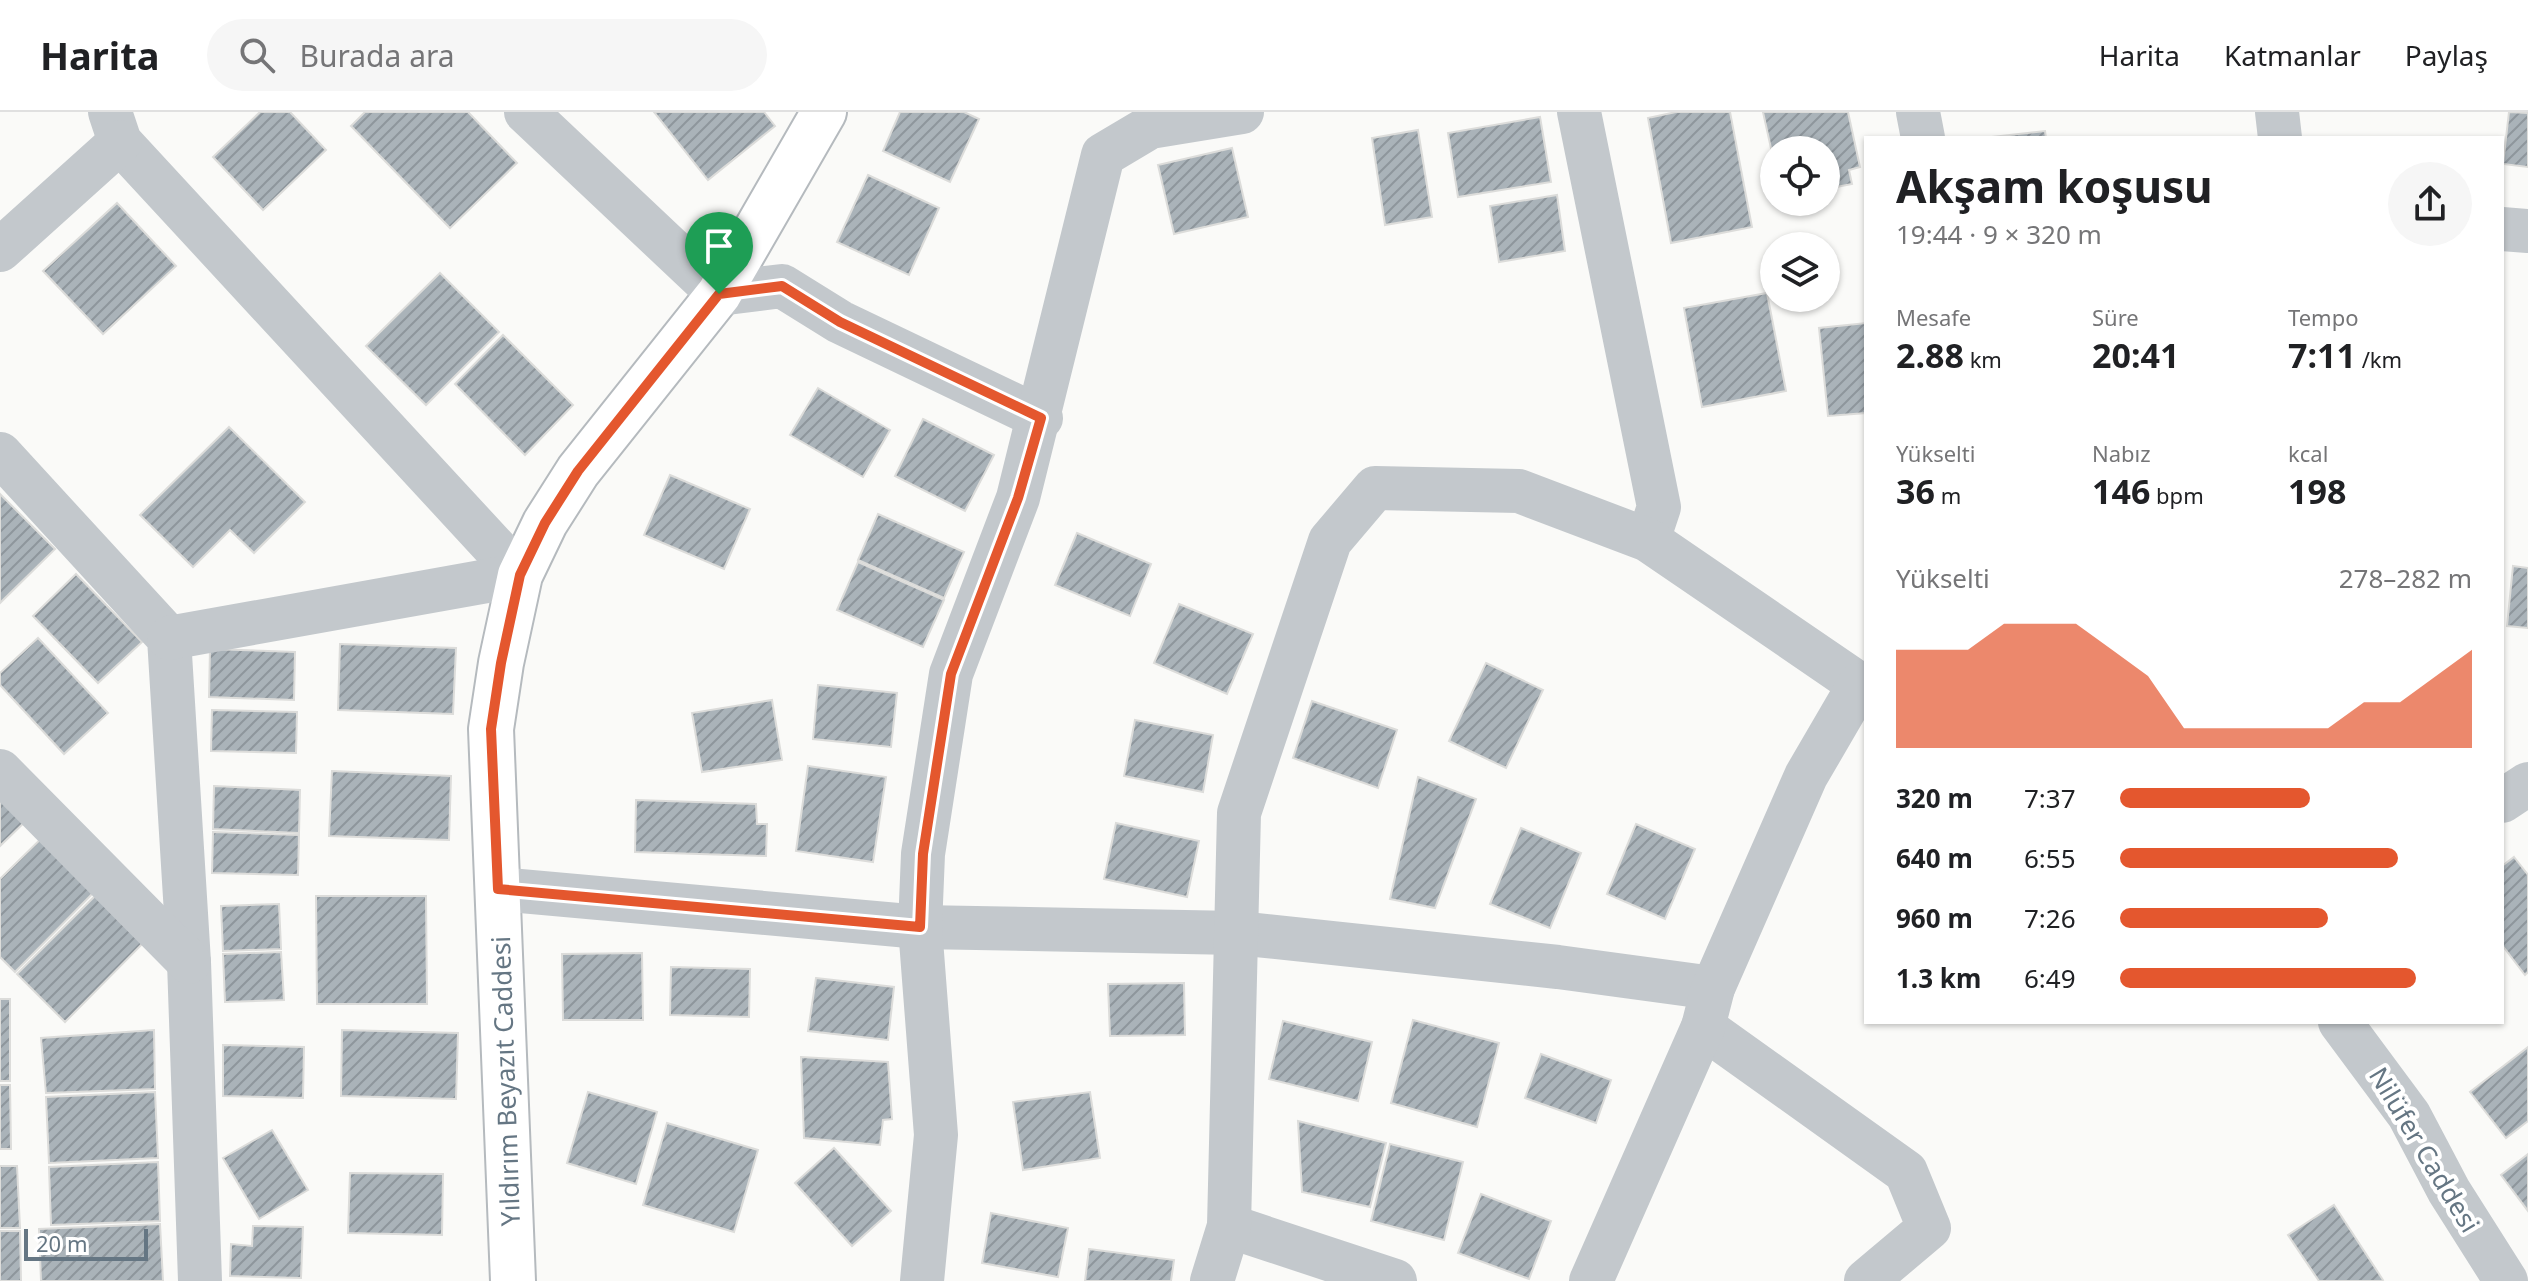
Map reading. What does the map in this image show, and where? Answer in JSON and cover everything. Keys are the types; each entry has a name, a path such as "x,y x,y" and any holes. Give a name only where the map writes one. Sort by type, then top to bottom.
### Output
{"main road":[{"name":"Yıldırım Beyazıt Caddesi","path":"513,1281 491,729 520,575 545,523 578,471 719,294 824,112"}],"street":[{"path":"526,112 719,294 782,286 840,322 1041,418"},
{"path":"922,1281 936,1135 920,927 923,854 951,674 1018,498 1041,418 1103,155 1150,127 1242,112"},
{"path":"1579,112 1659,507 1648,540"},
{"path":"1918,112 1923,136"},
{"path":"2277,112 2280,136"},
{"path":"0,250 115,127 520,575"},
{"path":"2504,229 2528,231"},
{"path":"0,454 169,638 189,962 200,1281"},
{"path":"1212,1281 1229,1226 1239,813 1330,541 1375,488 1519,491 1648,540 1863,687 1806,776 1591,1281"},
{"path":"169,638 520,575"},
{"path":"0,771 189,962"},
{"path":"2504,800 2528,784"},
{"path":"498,889 920,927 1237,933 1558,967 1708,1007 1906,1172 1929,1228 1866,1281"},
{"name":"Nilüfer Caddesi","path":"2341,1024 2409,1115 2449,1191 2506,1281"},
{"path":"1229,1226 1395,1281"}],"building":[{"path":"260,112 290,112 326,150 263,210 213,157"},
{"path":"365,112 468,112 517,163 450,228 351,126"},
{"path":"654,112 764,112 775,126 708,180"},
{"path":"900,112 964,112 979,119 950,182 883,151"},
{"path":"1676,112 1730,112 1752,227 1671,243 1648,118"},
{"path":"1763,112 1848,112 1860,167 1849,170 1852,184 1840,186 1840,136 1768,136"},
{"path":"2509,112 2528,113 2528,167 2504,164"},
{"path":"1540,117 1551,182 1458,197 1448,133"},
{"path":"1418,130 1432,217 1385,225 1372,138"},
{"path":"2045,131 2046,136 2001,136"},
{"path":"1232,148 1248,217 1174,234 1158,165"},
{"path":"868,175 939,208 909,275 837,242"},
{"path":"1557,195 1565,251 1499,262 1490,206"},
{"path":"117,203 176,266 103,334 43,271"},
{"path":"440,273 499,332 426,405 366,346"},
{"path":"1760,294 1760,312 1771,312 1786,391 1702,407 1684,308"},
{"path":"1864,323 1864,413 1828,416 1819,328"},
{"path":"503,335 573,405 525,455 455,384"},
{"path":"818,388 890,430 863,477 790,435"},
{"path":"923,419 994,455 965,511 895,476"},
{"path":"229,427 305,502 254,553 230,530 193,567 140,515"},
{"path":"670,475 750,509 724,569 644,535"},
{"path":"0,494 55,549 0,603"},
{"path":"878,514 964,552 944,598 858,560"},
{"path":"1077,533 1151,564 1130,616 1055,585"},
{"path":"858,562 944,600 923,647 837,610"},
{"path":"2513,566 2528,568 2528,628 2507,626"},
{"path":"76,574 142,642 98,683 33,616"},
{"path":"1179,604 1253,634 1227,694 1154,663"},
{"path":"38,638 108,713 64,754 0,685 0,673"},
{"path":"340,644 456,648 453,714 338,710"},
{"path":"210,649 295,652 294,700 209,697"},
{"path":"1486,663 1543,690 1506,768 1449,741"},
{"path":"818,685 897,693 891,747 813,739"},
{"path":"772,700 782,760 702,772 692,713"},
{"path":"1312,701 1397,730 1378,788 1293,758"},
{"path":"212,710 297,712 296,753 211,751"},
{"path":"1135,720 1213,735 1203,792 1124,776"},
{"path":"808,766 886,777 873,862 796,851"},
{"path":"332,771 451,776 449,840 329,836"},
{"path":"1418,777 1476,799 1435,908 1390,899"},
{"path":"0,780 34,813 0,846"},
{"path":"214,786 300,790 299,833 213,829"},
{"path":"636,800 756,804 757,824 767,824 766,856 635,852"},
{"path":"1116,823 1199,841 1187,897 1104,879"},
{"path":"1636,824 1695,849 1665,919 1607,894"},
{"path":"1521,828 1581,853 1550,928 1490,904"},
{"path":"50,830 103,883 15,972 0,957 0,879"},
{"path":"213,832 299,835 298,875 212,873"},
{"path":"2514,857 2528,875 2528,972 2525,975 2504,948 2504,864"},
{"path":"105,886 153,933 65,1022 17,974"},
{"path":"316,896 426,896 427,1004 317,1004"},
{"path":"279,904 281,949 223,951 221,906"},
{"path":"281,952 284,1000 225,1002 223,954"},
{"path":"642,953 643,1020 563,1020 562,954"},
{"path":"671,967 750,969 749,1017 670,1015"},
{"path":"816,978 894,987 888,1040 808,1031"},
{"path":"1184,983 1185,1035 1110,1036 1108,984"},
{"path":"0,999 10,999 10,1081 0,1081"},
{"path":"1413,1020 1499,1043 1477,1127 1391,1103"},
{"path":"1283,1021 1372,1042 1358,1101 1269,1079"},
{"path":"154,1030 155,1089 46,1093 41,1038"},
{"path":"342,1030 458,1033 456,1099 341,1096"},
{"path":"223,1045 304,1047 303,1098 223,1096"},
{"path":"2528,1047 2528,1121 2506,1138 2470,1092"},
{"path":"1541,1054 1611,1080 1596,1123 1525,1098"},
{"path":"801,1057 888,1062 892,1119 883,1120 880,1145 804,1138"},
{"path":"0,1085 10,1085 11,1149 0,1149"},
{"path":"155,1092 158,1158 49,1163 46,1097"},
{"path":"588,1092 657,1112 636,1184 567,1163"},
{"path":"1090,1092 1100,1158 1023,1170 1013,1102"},
{"path":"1298,1121 1386,1143 1370,1207 1302,1192"},
{"path":"667,1123 758,1150 734,1232 643,1205"},
{"path":"272,1130 308,1190 259,1219 223,1158"},
{"path":"1390,1144 1463,1162 1444,1240 1371,1221"},
{"path":"834,1148 891,1211 852,1246 795,1183"},
{"path":"2528,1154 2528,1211 2501,1175"},
{"path":"158,1162 160,1221 51,1225 49,1167"},
{"path":"0,1166 17,1166 20,1228 0,1228"},
{"path":"350,1173 443,1174 442,1235 348,1233"},
{"path":"1481,1194 1551,1221 1529,1279 1458,1253"},
{"path":"2334,1205 2382,1281 2319,1281 2288,1235"},
{"path":"991,1213 1068,1228 1058,1277 982,1263"},
{"path":"160,1224 163,1281 41,1281 39,1229"},
{"path":"253,1226 303,1227 301,1278 230,1276 231,1244 252,1246"},
{"path":"0,1231 20,1231 21,1281 0,1281"},
{"path":"1089,1249 1174,1260 1171,1281 1085,1281"}],"route":[{"path":"782,286 840,322 1041,418 1018,498 951,674 923,854 920,927 737,908 498,889 491,729 520,575 545,523 578,471 719,294 782,286"}]}
